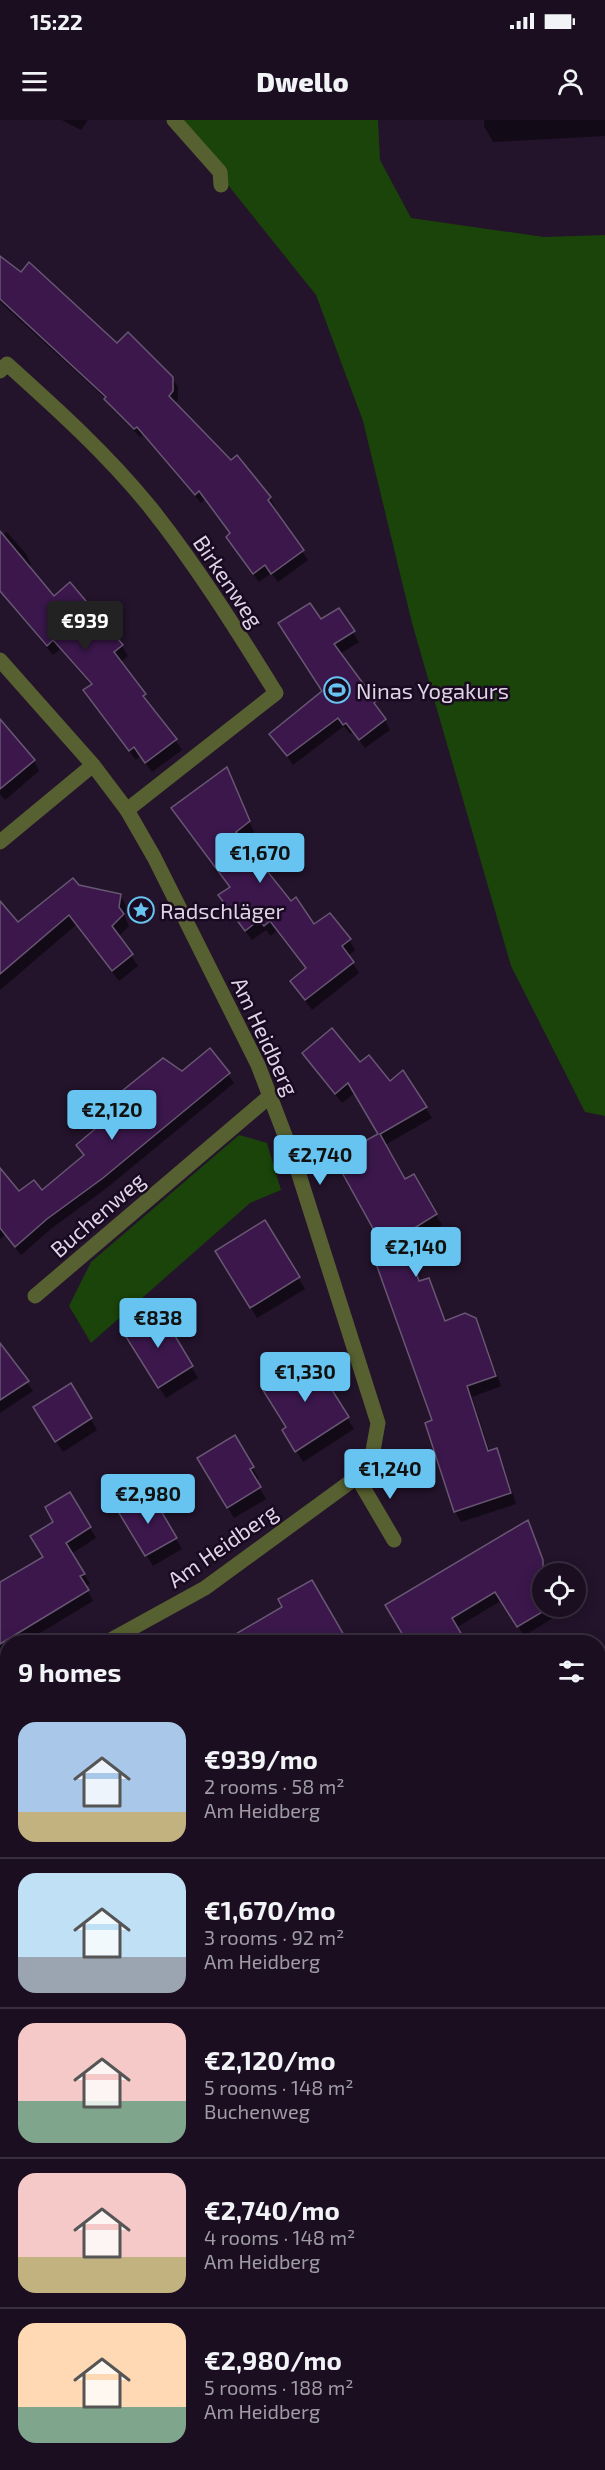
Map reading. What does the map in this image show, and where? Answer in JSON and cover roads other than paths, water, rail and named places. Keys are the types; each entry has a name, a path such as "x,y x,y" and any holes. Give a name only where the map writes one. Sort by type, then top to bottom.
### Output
{"street":[{"path":"174,120 220,172 220,185"},
{"name":"Birkenweg","path":"2,364 80,431 149,506 212,590 276,693 127,810"},
{"name":"Am Heidberg","path":"0,660 93,765 127,810 253,1055 294,1159 378,1423 373,1451 357,1477 205,1588 120,1635"},
{"path":"0,842 93,765"},
{"name":"Buchenweg","path":"35,1296 270,1096"},
{"path":"357,1477 394,1540"}],"place":[{"name":"Ninas Yogakurs","path":"337,690"},
{"name":"Radschläger","path":"141,910"}]}
